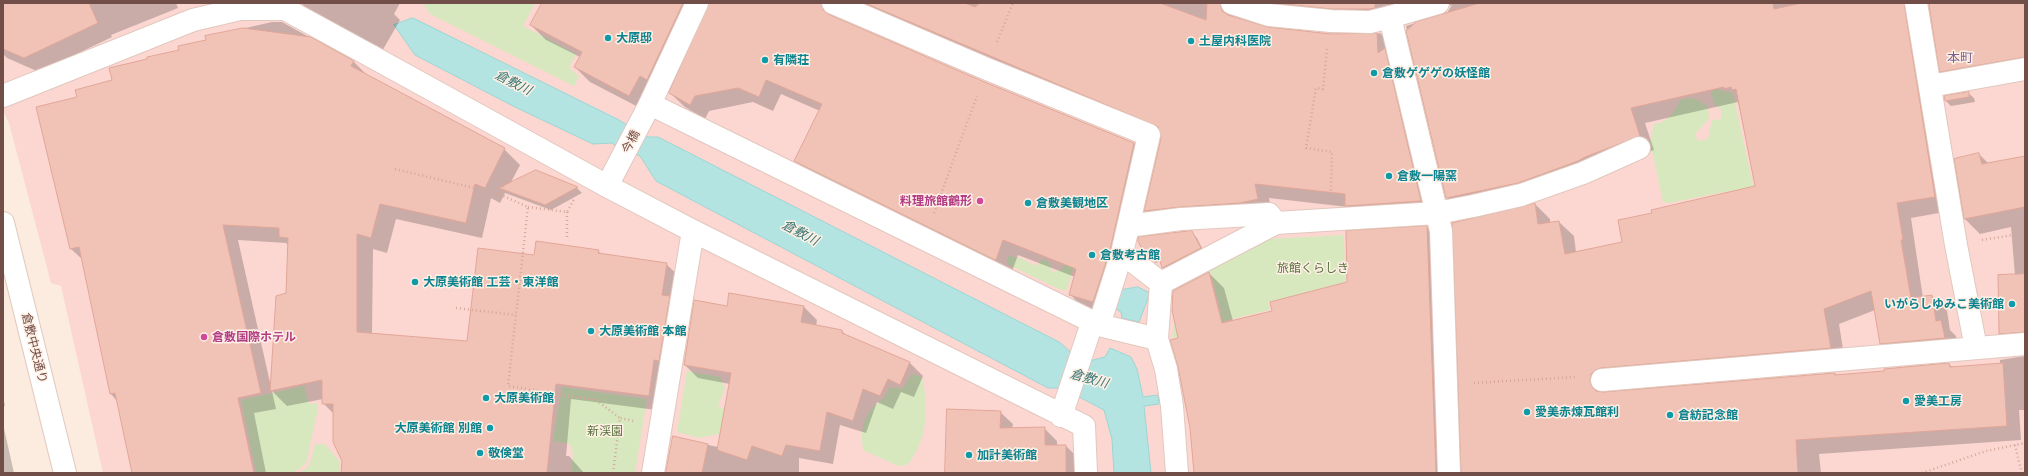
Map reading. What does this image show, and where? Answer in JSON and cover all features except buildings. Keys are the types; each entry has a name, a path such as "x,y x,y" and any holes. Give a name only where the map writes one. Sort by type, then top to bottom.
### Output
{"street":[{"name":"今橋","path":"607,186 647,111 697,3"},
{"path":"833,3 987,69 1149,135 1122,253 1095,324 1084,346 1063,409"},
{"path":"1232,3 1269,15 1331,21 1370,22 1438,3"},
{"path":"1916,3 1956,245 1976,348"},
{"path":"3,96 193,20 240,9 285,9 692,231 1063,409 1084,426 1086,473"},
{"path":"1390,16 1441,231 1449,473"},
{"path":"1930,86 2025,69"},
{"path":"647,111 924,240 1095,324 1157,339"},
{"path":"1160,283 1259,234 1276,223 1437,213 1521,195 1583,173 1639,148"},
{"path":"1128,226 1181,219 1269,214 1276,223"},
{"name":"倉敷中央通り","path":"3,223 65,473"},
{"path":"653,473 692,231"},
{"path":"1122,253 1160,283"},
{"path":"1160,283 1157,339 1166,370 1172,406 1177,473"},
{"path":"1602,380 2025,344"}],"path":[{"path":"924,240 1013,3"},
{"path":"1331,21 1323,89 1316,88 1306,148 1332,152 1331,220"},
{"path":"395,169 499,194 528,207 566,212"},
{"path":"567,237 566,212 587,175"},
{"path":"528,207 508,386 596,400 620,418 661,428"},
{"path":"1956,245 2025,233"},
{"path":"456,308 516,315"},
{"path":"1447,384 1597,376 1602,380"},
{"path":"613,473 620,418"},
{"path":"1922,473 1986,451 2025,443"},
{"path":"2015,445 2021,470"}],"shaded area":[{"name":"倉敷美観地区","path":"3,3 2025,3 2025,473 103,473 61,286 51,283 9,123 3,111"}],"green space":[{"path":"423,3 535,3 523,26 576,54 569,68 579,76 574,86 430,14"},
{"path":"1717,88 1722,91 1733,93 1756,199 1734,202 1729,191 1669,203 1663,202 1650,142 1654,124 1667,119 1673,113 1680,100 1692,98 1708,107 1709,119 1695,134 1698,141 1708,139 1712,120 1721,119 1721,110 1714,104 1711,93"},
{"name":"旅館くらしき","path":"1344,235 1346,315 1298,295 1268,302 1270,310 1215,323 1216,328 1172,338 1174,324 1221,312 1211,274 1206,267 1266,239"},
{"path":"1080,244 1067,290 1061,290 1007,264 1008,256 1020,258 1036,266 1043,259 1050,263 1052,272 1061,270"},
{"path":"687,371 720,377 725,388 718,406 735,413 729,437 718,434 699,438 677,432"},
{"path":"912,374 922,377 926,400 925,423 923,435 914,456 907,465 898,466 863,450 862,430 870,411 883,399 889,388 903,388"},
{"path":"304,386 309,404 318,403 306,464 293,473 256,473 241,400"},
{"name":"新渓園","path":"562,387 647,399 635,473 571,473 573,454 570,444 553,441"},
{"path":"315,444 325,444 340,462 339,473 299,473 309,466"}],"water":[{"name":"倉敷川","path":"413,18 617,119 648,137 658,137 1059,342 1072,353 1089,361 1105,357 1110,348 1131,357 1137,369 1143,397 1158,395 1159,404 1144,406 1151,473 1114,473 1112,439 1104,410 1062,388 1048,388 656,181 640,156 611,143 593,144 515,107 415,55 394,25"},
{"path":"1138,287 1150,293 1139,322 1122,318 1121,312 1112,307 1116,291"}],"place":[{"name":"大原邸","path":"608,38"},
{"name":"土屋内科医院","path":"1191,41"},
{"name":"有隣荘","path":"765,60"},
{"name":"倉敷ゲゲゲの妖怪館","path":"1374,73"},
{"name":"倉敷一陽窯","path":"1389,176"},
{"name":"料理旅館鶴形","path":"980,201"},
{"name":"倉敷美観地区","path":"1028,203"},
{"name":"倉敷考古館","path":"1092,255"},
{"name":"大原美術館 工芸・東洋館","path":"415,282"},
{"name":"いがらしゆみこ美術館","path":"2012,304"},
{"name":"大原美術館 本館","path":"591,331"},
{"name":"倉敷国際ホテル","path":"204,337"},
{"name":"大原美術館","path":"486,398"},
{"name":"愛美工房","path":"1906,401"},
{"name":"愛美赤煉瓦館利","path":"1527,412"},
{"name":"倉紡記念館","path":"1670,415"},
{"name":"大原美術館 別館","path":"490,428"},
{"name":"敬倹堂","path":"480,453"},
{"name":"加計美術館","path":"969,455"}],"district":[{"name":"本町","path":"1960,58"}]}
